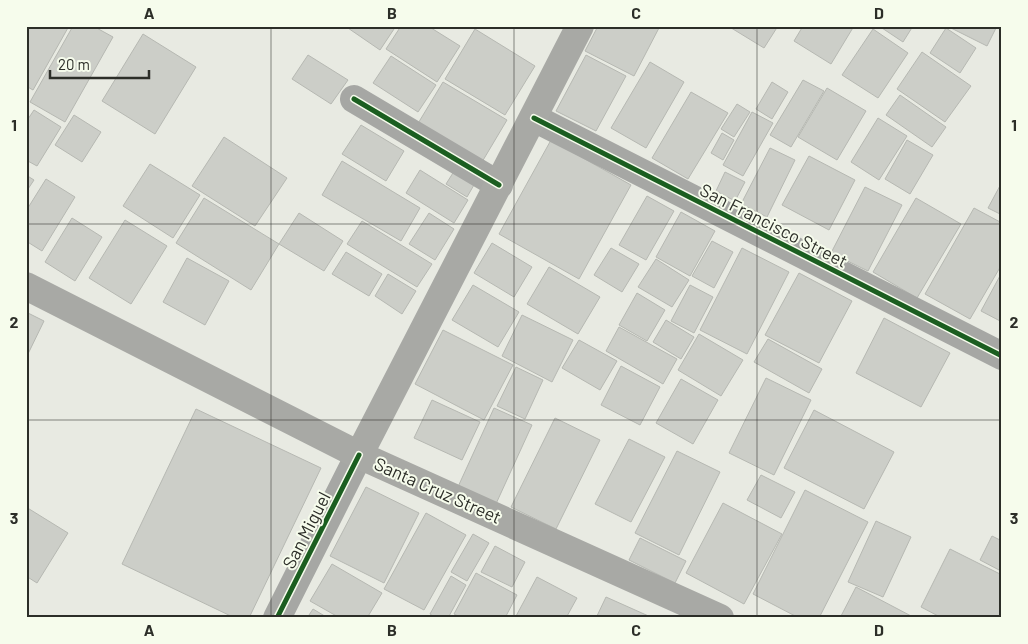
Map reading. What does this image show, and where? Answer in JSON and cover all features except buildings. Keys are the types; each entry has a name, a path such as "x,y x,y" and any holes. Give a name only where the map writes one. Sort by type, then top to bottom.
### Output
{"main road":[{"name":"San Miguel","path":"360,455 580,26"},
{"name":"Santa Cruz Street","path":"26,286 360,455 720,618"}],"street":[{"path":"354,98 499,185"},
{"name":"San Francisco Street","path":"534,118 1002,356"},
{"name":"San Miguel","path":"277,618 360,455"}],"cycle path":[{"path":"354,99 499,185"},
{"path":"534,118 1002,356"},
{"path":"277,618 359,455"}]}
